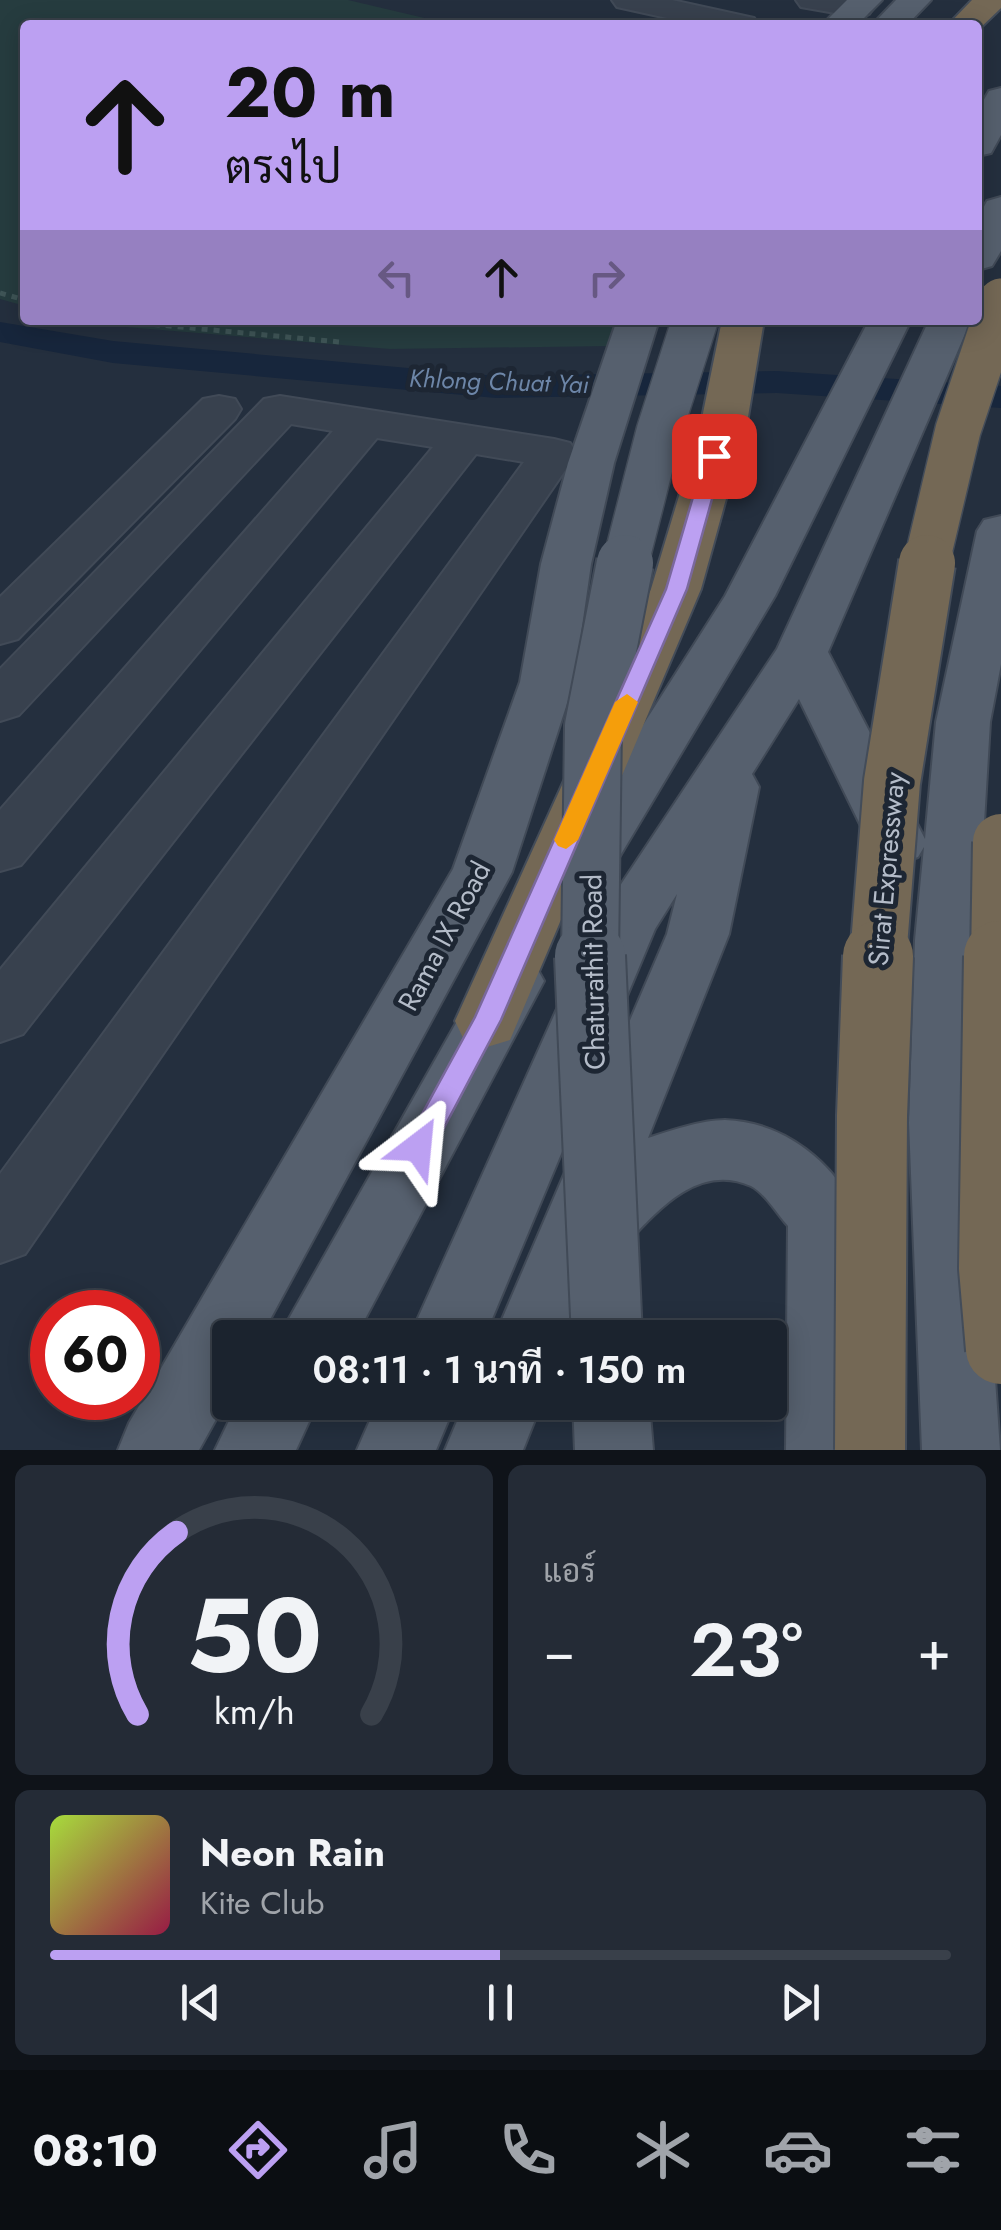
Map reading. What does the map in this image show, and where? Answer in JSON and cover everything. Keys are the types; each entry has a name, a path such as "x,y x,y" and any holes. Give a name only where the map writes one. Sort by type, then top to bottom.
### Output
{"highway":[{"path":"970,20 992,0"},
{"name":"Sirat Expressway","path":"870,1450 869,1119 884,862 906,664 945,476 1001,301"},
{"path":"487,1020 676,589 724,423 726,325"},
{"path":"1001,842 994,1248 1001,1348"}],"main road":[{"path":"894,20 916,0"},
{"path":"982,137 1001,98"},
{"path":"982,249 1001,209"},
{"name":"Rama IX Road","path":"157,1450 482,872 547,682 566,564 591,464 636,325"},
{"name":"Chaturathit Road","path":"607,1320 590,957 593,726 619,587 659,432 725,325"},
{"path":"325,1320 487,1020 750,596 888,325"},
{"path":"454,1320 627,922 802,652 948,325"},
{"path":"961,1450 972,1126 946,940 963,722 1001,531"},
{"path":"482,872 676,589"},
{"path":"802,652 946,940"},
{"path":"538,1320 698,934 738,754"},
{"path":"825,1450 824,1216 850,1153 888,1136 972,1126"},
{"path":"563,1261 660,1164 724,1150 774,1162 824,1216"},
{"path":"254,1450 270,1420"},
{"path":"484,1450 496,1420"},
{"path":"612,1420 614,1450"}],"lane":[{"path":"628,0 720,20"},
{"path":"812,0 854,11"},
{"path":"0,626 219,408"},
{"path":"0,702 280,408 554,453 0,1231"},
{"path":"0,849 366,422"},
{"path":"0,1016 465,438"}],"path":[{"path":"159,325 340,342"}],"green space":[{"path":"0,0 348,0 433,20 20,20 20,305 0,299"},
{"path":"101,325 620,325 610,346 390,349"}],"waterway":[{"name":"Khlong Chuat Yai","path":"0,332 113,352 496,387 777,382 1001,397"}],"slow traffic":[{"path":"566,840 627,702"}],"route":[{"path":"418,1147 487,1020 676,589 714,456"}]}
